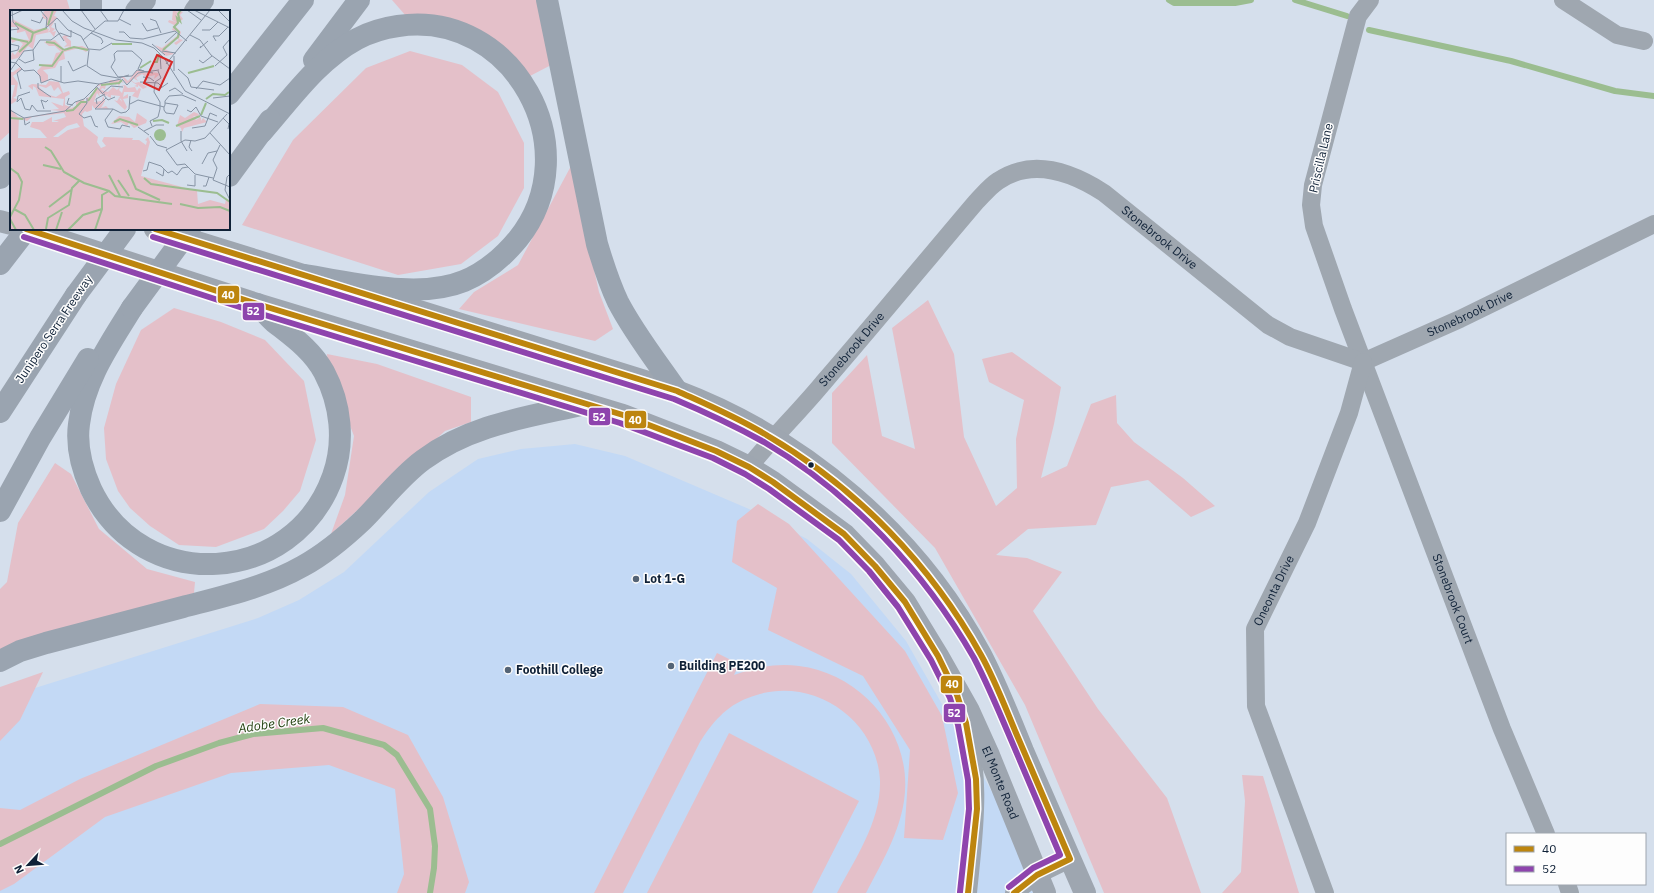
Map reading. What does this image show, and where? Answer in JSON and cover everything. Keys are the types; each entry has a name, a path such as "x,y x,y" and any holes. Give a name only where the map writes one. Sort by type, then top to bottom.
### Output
{"highway":[{"path":"137,10 145,0"},
{"path":"196,10 203,0"},
{"path":"230,93 303,0"},
{"path":"230,175 359,0"},
{"path":"547,0 597,244 606,275 618,302 632,325 677,391"},
{"path":"262,132 336,51 359,38 385,28 410,24 434,25 458,31 481,43 504,60 523,82 536,107 544,134 546,161 545,180 536,209 524,231 507,252 486,269 464,281 442,286 417,288 390,288 303,275"},
{"path":"0,179 10,164"},
{"path":"0,264 25,230"},
{"name":"Junipero Serra Freeway","path":"0,412 76,295 124,230"},
{"path":"189,230 132,308 102,357 91,378 83,401 78,425 79,449 85,475 96,498 126,535 147,549 169,558 209,564 228,563 252,558 272,549 289,538 305,524 318,507 336,468 339,450 339,418 333,393 324,371 310,352 292,335 273,321 257,304"},
{"path":"0,511 40,438 92,352 132,308"},
{"path":"0,661 20,651 46,643 235,593 283,576 305,565 344,537 401,479 423,460 445,446 465,435 490,426 584,404"}],"street":[{"name":"Priscilla Lane","path":"1363,362 1314,226 1311,205 1313,185 1358,16 1370,0"},
{"path":"1563,0 1616,35 1644,41"},
{"name":"Stonebrook Drive","path":"749,467 772,438 809,400 976,202 998,181 1013,173 1029,168 1060,172 1086,182 1104,193 1268,325 1290,338 1363,362 1460,319 1654,224"},
{"path":"0,179 10,183"},
{"path":"0,221 10,224"},
{"name":"El Monte Road","path":"29,230 257,304 623,415 692,441 749,467 844,534 875,566 905,602 969,711 988,753 1041,884"},
{"path":"158,230 677,391 714,405 772,438 834,481 869,510 902,544 932,579 980,655 1000,696 1085,893"},
{"name":"Stonebrook Court","path":"1363,362 1502,729 1546,833"},
{"name":"Oneonta Drive","path":"1325,893 1256,706 1255,629 1307,523 1350,413 1363,362"},
{"path":"938,656 957,695 966,724 976,779 977,808 968,893"},
{"path":"1014,893 1041,884 1070,859"}],"shaded area":[{"path":"0,0 67,0 70,10 10,10 10,132 0,141"},
{"path":"392,0 537,0 553,64 530,76 499,45 466,24 413,24"},
{"path":"410,51 462,65 498,92 524,143 524,188 498,236 461,264 398,275 242,225 293,140 366,68"},
{"path":"571,166 599,292 613,329 595,341 459,309 474,292 518,265"},
{"path":"928,300 954,354 964,437 996,506 1017,488 1016,439 1024,400 989,382 982,359 1012,352 1061,387 1041,478 1067,466 1091,404 1116,395 1117,423 1134,442 1183,478 1215,506 1191,517 1148,480 1111,487 1096,525 1028,529 996,555 1027,558 1062,572 1033,611 1098,709 1167,798 1201,893 1104,893 1025,705 935,548 832,443 832,393 867,355 882,436 915,449 892,328"},
{"path":"174,308 221,322 265,340 304,381 316,440 300,491 283,511 264,529 216,547 179,545 150,526 130,508 118,491 106,459 104,428 116,384 141,330"},
{"path":"327,354 377,364 471,397 471,422 445,431 331,534 345,495 354,436 328,367"},
{"name":"Foothill College","path":"575,444 625,456 749,509 807,539 851,574 906,641 996,799 1033,893 0,893 0,699 258,618 299,600 344,572 429,492 478,459 521,449"},
{"path":"55,463 71,474 99,529 147,569 195,582 194,593 0,657 0,589 7,582 18,523"},
{"path":"758,504 789,524 905,651 942,716 958,793 943,840 904,838 910,750 863,676 768,630 777,588 732,562 737,521"},
{"path":"717,653 739,664 734,675 774,665 791,665 823,671 844,681 863,695 880,712 892,732 901,754 905,777 904,801 902,813 894,837 866,893 837,893 859,853 872,825 879,796 880,781 876,758 866,737 852,720 835,706 815,696 793,691 770,692 748,698 726,710 720,716 709,728 700,742 623,893 594,893"},
{"path":"43,672 20,720 0,741 0,687"},
{"path":"260,704 343,707 408,735 443,797 469,882 465,893 397,893 404,874 395,789 329,765 231,773 105,817 14,884 0,891 0,808 20,810 80,779"},
{"path":"729,733 859,801 812,893 647,893"},
{"path":"1242,775 1263,776 1299,893 1222,893 1241,872 1245,801"}],"waterway":[{"path":"1169,0 1174,3 1235,3 1251,0"},
{"path":"1295,0 1347,16"},
{"path":"1369,30 1511,61 1615,91 1654,96"},
{"name":"Adobe Creek","path":"0,844 156,766 219,743 253,734 323,728 384,745 397,755 430,809 435,846 434,868 430,893"}],"transit line":[{"name":"40","path":"29,230 257,304 623,415 716,451 749,467 773,482 844,534 875,566 905,602 938,656 957,695 966,723 976,779 977,809 968,893"},
{"name":"40","path":"158,230 677,391 757,429 801,457 832,480 861,504 889,531 939,590 981,655 995,684 1070,859 1037,875 1014,893"},
{"name":"52","path":"24,237 255,312 620,423 713,458 745,474 769,489 839,540 869,571 898,607 931,660 950,698 958,725 968,780 969,809 960,892"},
{"name":"52","path":"153,237 674,399 742,430 796,462 826,485 883,536 909,565 932,595 974,658 988,686 1060,855 1033,868 1009,887"}],"place":[{"name":"Lot 1-G","path":"636,579"},
{"name":"Building PE200","path":"671,666"},
{"name":"Foothill College","path":"508,670"}]}
